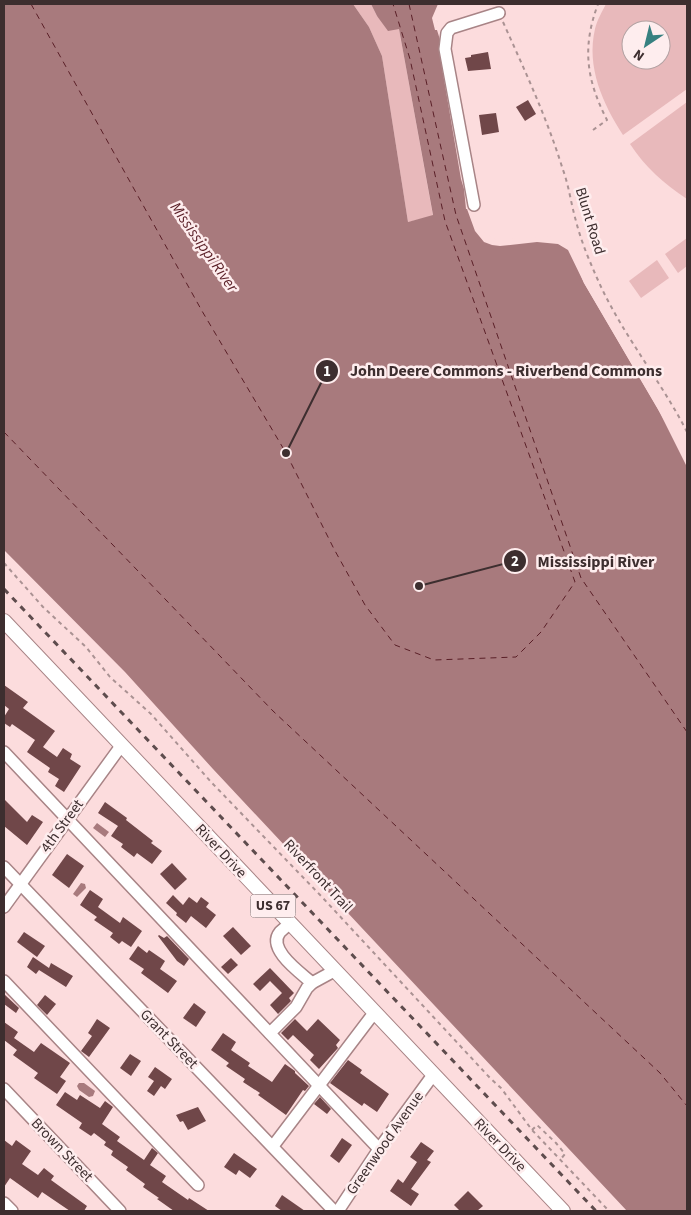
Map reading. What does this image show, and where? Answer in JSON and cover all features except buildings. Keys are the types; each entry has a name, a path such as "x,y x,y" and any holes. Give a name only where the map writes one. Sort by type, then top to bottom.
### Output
{"main road":[{"name":"River Drive","path":"4,621 563,1211"}],"street":[{"path":"474,205 445,49 447,33 451,28 499,13"},
{"name":"4th Street","path":"4,907 121,746"},
{"path":"4,752 379,1149"},
{"name":"Grant Street","path":"4,867 334,1211"},
{"path":"290,924 279,933 277,941 279,950 290,965 312,983"},
{"path":"270,1033 296,1007 306,988 334,971"},
{"path":"4,981 198,1185"},
{"path":"273,1146 374,1013"},
{"name":"Greenwood Avenue","path":"338,1211 379,1149 433,1075"},
{"name":"Brown Street","path":"4,1089 120,1211"},
{"path":"4,1202 12,1211"}],"path":[{"path":"593,130 607,120 595,97 587,61 591,23 598,4"},
{"name":"Blunt Road","path":"499,13 536,93 547,122 564,172 586,254 617,316 667,395 687,432"},
{"name":"Riverfront Trail","path":"4,562 44,607 86,646 110,678 151,714 232,804 501,1088 532,1130 609,1211"},
{"path":"532,1130 537,1126 556,1142 564,1154 560,1160"}],"shaded area":[{"path":"353,4 371,4 377,16 399,29 433,216 408,222 382,56 369,27"},
{"path":"606,4 687,4 687,89 623,135 609,111 598,85 593,57 593,43 598,19"},
{"path":"687,102 687,199 656,174 630,144"},
{"path":"687,238 687,266 678,273 665,254"},
{"path":"657,260 669,278 641,298 629,281"}],"water":[{"path":"4,4 353,4 369,27 382,56 408,222 433,215 399,29 388,31 371,4 442,4 435,29 441,43 439,50 466,209 470,209 479,233 495,243 552,238 570,248 584,283 687,459 687,1211 627,1211 213,769 125,672 4,550"},
{"path":"97,823 109,832 105,837 93,828"},
{"path":"81,883 85,884 86,888 77,897 73,894"},
{"path":"79,1083 84,1083 95,1091 93,1096 89,1097 79,1090 77,1086"}],"pier":[{"path":"438,4 445,4 437,23 438,28 435,30 432,18"},
{"path":"472,208 481,231 496,240 552,236 572,247 586,282 666,411 687,454 687,467 658,409 584,283 568,250 558,244 537,242 500,246 484,242 475,231 467,209"}],"ferry route":[{"path":"31,4 202,311 286,453 334,549 365,605 395,645 434,660 516,657 541,632 575,582 445,221 410,59 393,4"},
{"path":"409,4 456,215 581,578 687,732"},
{"path":"4,432 273,711 660,1073 687,1106"}],"railway":[{"path":"4,589 596,1211"}],"place":[{"name":"John Deere Commons - Riverbend Commons","path":"286,453"},
{"name":"Mississippi River","path":"419,586"}]}
